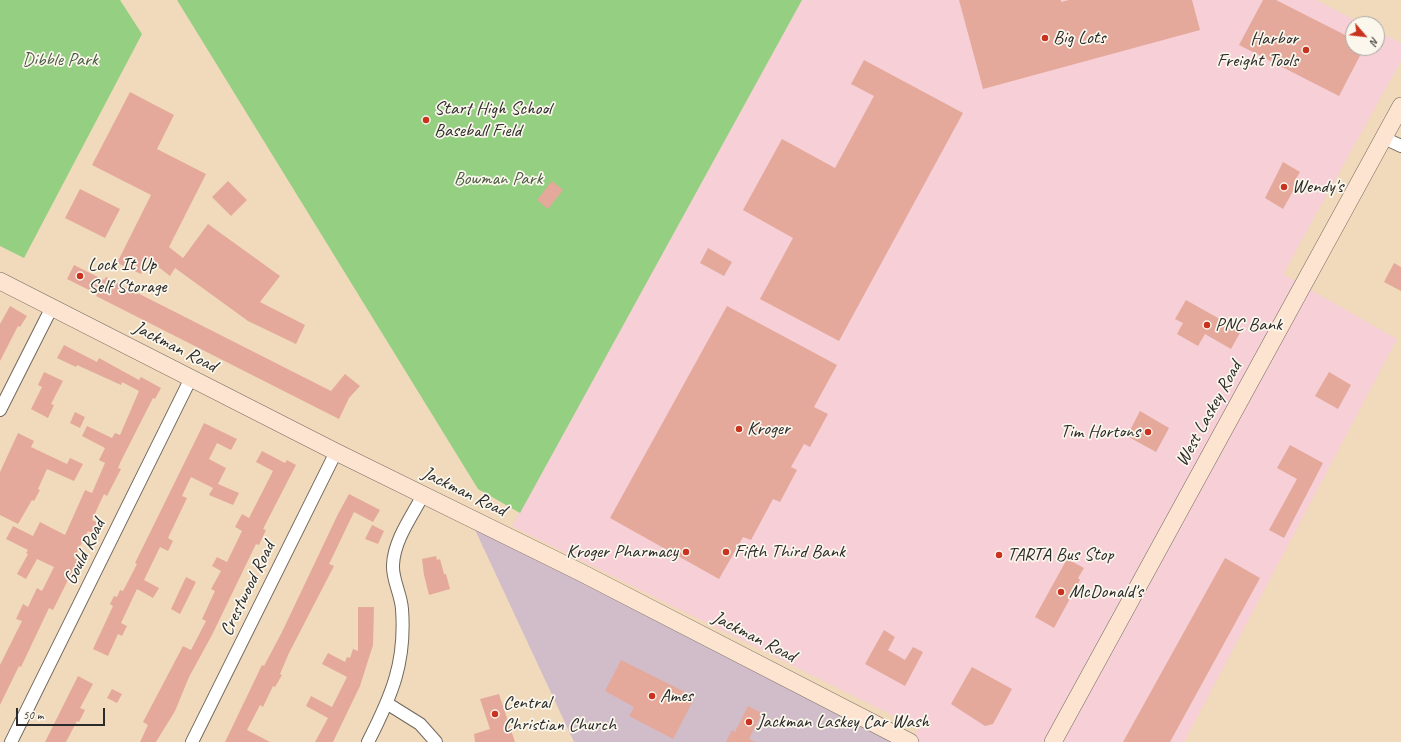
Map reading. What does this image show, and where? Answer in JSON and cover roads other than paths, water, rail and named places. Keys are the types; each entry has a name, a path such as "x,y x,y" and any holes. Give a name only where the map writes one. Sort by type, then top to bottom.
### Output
{"main road":[{"name":"West Laskey Road","path":"1052,742 1392,132 1401,106"},
{"name":"Jackman Road","path":"0,281 336,452 732,649 910,742"}],"street":[{"path":"1392,132 1401,146"},
{"path":"0,410 52,307"},
{"name":"Gould Road","path":"11,742 191,378"},
{"name":"Crestwood Road","path":"192,742 336,452"},
{"path":"368,742 388,704 399,671 403,637 402,606 392,565 397,543 422,495"},
{"path":"388,704 420,724 436,742"}],"place":[{"name":"Big Lots","path":"1045,38"},
{"name":"Harbor Freight Tools","path":"1306,50"},
{"name":"Start High School Baseball Field","path":"426,120"},
{"name":"Wendy's","path":"1284,187"},
{"name":"Lock It Up Self Storage","path":"80,276"},
{"name":"PNC Bank","path":"1207,325"},
{"name":"Kroger","path":"739,429"},
{"name":"Tim Hortons","path":"1148,432"},
{"name":"Kroger Pharmacy","path":"686,552"},
{"name":"Fifth Third Bank","path":"726,552"},
{"name":"TARTA Bus Stop","path":"999,555"},
{"name":"McDonald's","path":"1061,592"},
{"name":"Ames","path":"652,696"},
{"name":"Central Christian Church","path":"495,714"},
{"name":"Jackman Laskey Car Wash","path":"749,722"}],"park label":[{"name":"Dibble Park","path":"60,60"},
{"name":"Bowman Park","path":"498,179"}]}
